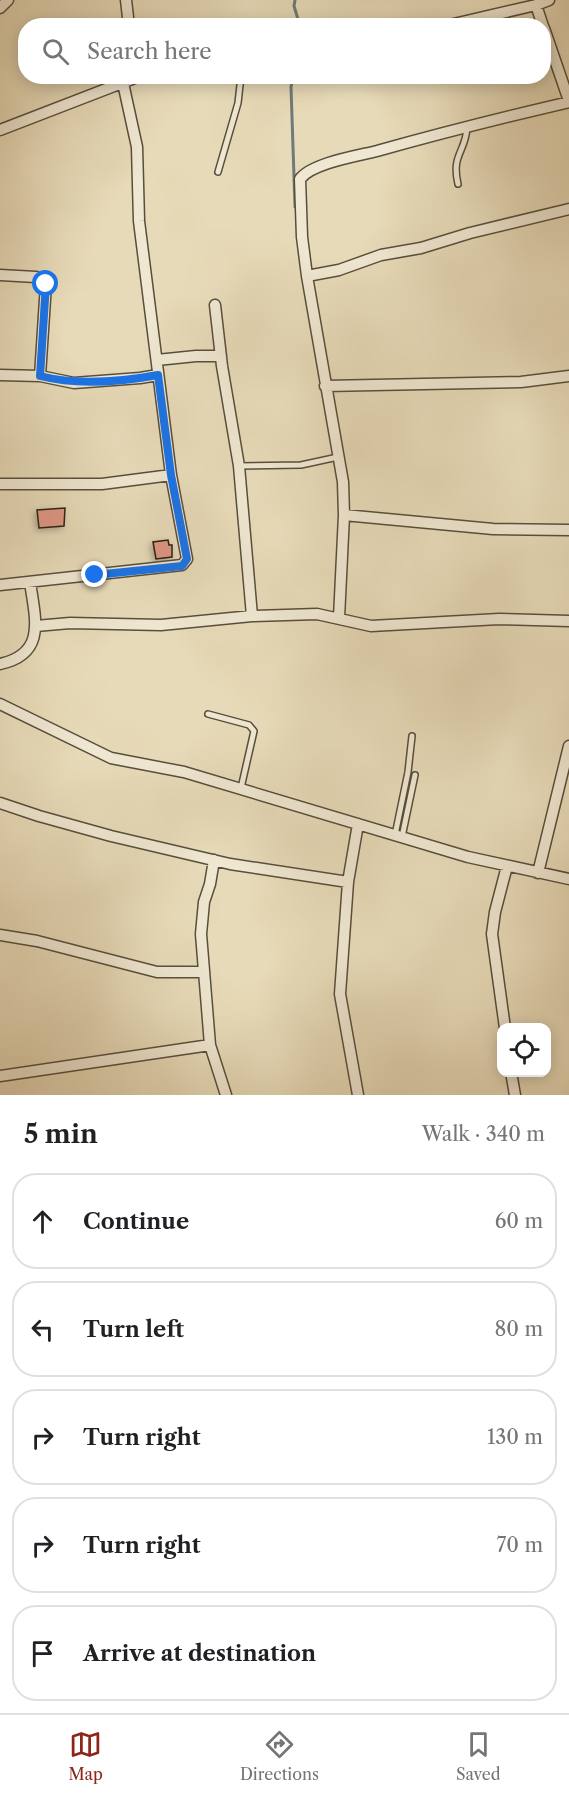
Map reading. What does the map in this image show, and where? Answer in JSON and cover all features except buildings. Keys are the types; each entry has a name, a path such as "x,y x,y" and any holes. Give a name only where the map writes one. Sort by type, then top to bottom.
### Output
{"street":[{"path":"0,8 8,0"},
{"path":"126,0 128,18"},
{"path":"480,18 549,0"},
{"path":"536,5 540,18"},
{"path":"339,618 344,515 343,482 307,276 302,237 300,179 304,173 351,158 569,101 551,50"},
{"path":"0,130 120,84"},
{"path":"0,585 182,566 187,559 171,475 139,221 137,147 123,84"},
{"path":"307,276 339,270 381,255 421,248 470,233 569,209"},
{"path":"0,275 36,277 46,284 40,376"},
{"path":"215,305 239,466 252,616"},
{"path":"157,360 221,356"},
{"path":"0,375 40,376 74,383 158,375"},
{"path":"325,386 521,382 569,376"},
{"path":"0,484 102,484 171,475"},
{"path":"344,515 493,529 569,530"},
{"path":"0,664 21,657 33,641 36,626 30,582"},
{"path":"36,626 70,623 161,625 252,616 317,614 357,624 382,627 499,619 569,621"},
{"path":"0,704 111,758 184,772 398,836 507,866 569,879"},
{"path":"538,873 569,746"},
{"path":"0,803 111,836 214,860 348,882"},
{"path":"358,824 348,882 340,994 358,1095"},
{"path":"214,860 204,902 201,934 210,1045 226,1095"},
{"path":"505,1023 492,934 495,912 507,866"},
{"path":"0,935 37,941 157,972 204,972"},
{"path":"0,1076 210,1045"},
{"path":"513,1077 515,1095"}],"lane":[{"path":"218,172 238,103 240,84"},
{"path":"458,184 454,167 467,136 467,127"},
{"path":"239,466 301,465 338,457"},
{"path":"208,714 249,725 254,731 241,788"},
{"path":"398,836 412,736"},
{"path":"398,836 415,775"}],"waterway":[{"path":"295,0 294,6 298,18"},
{"path":"292,84 295,207"}],"route":[{"path":"46,284 40,376 74,383 158,375 171,475 187,559 182,566 95,575"}]}
